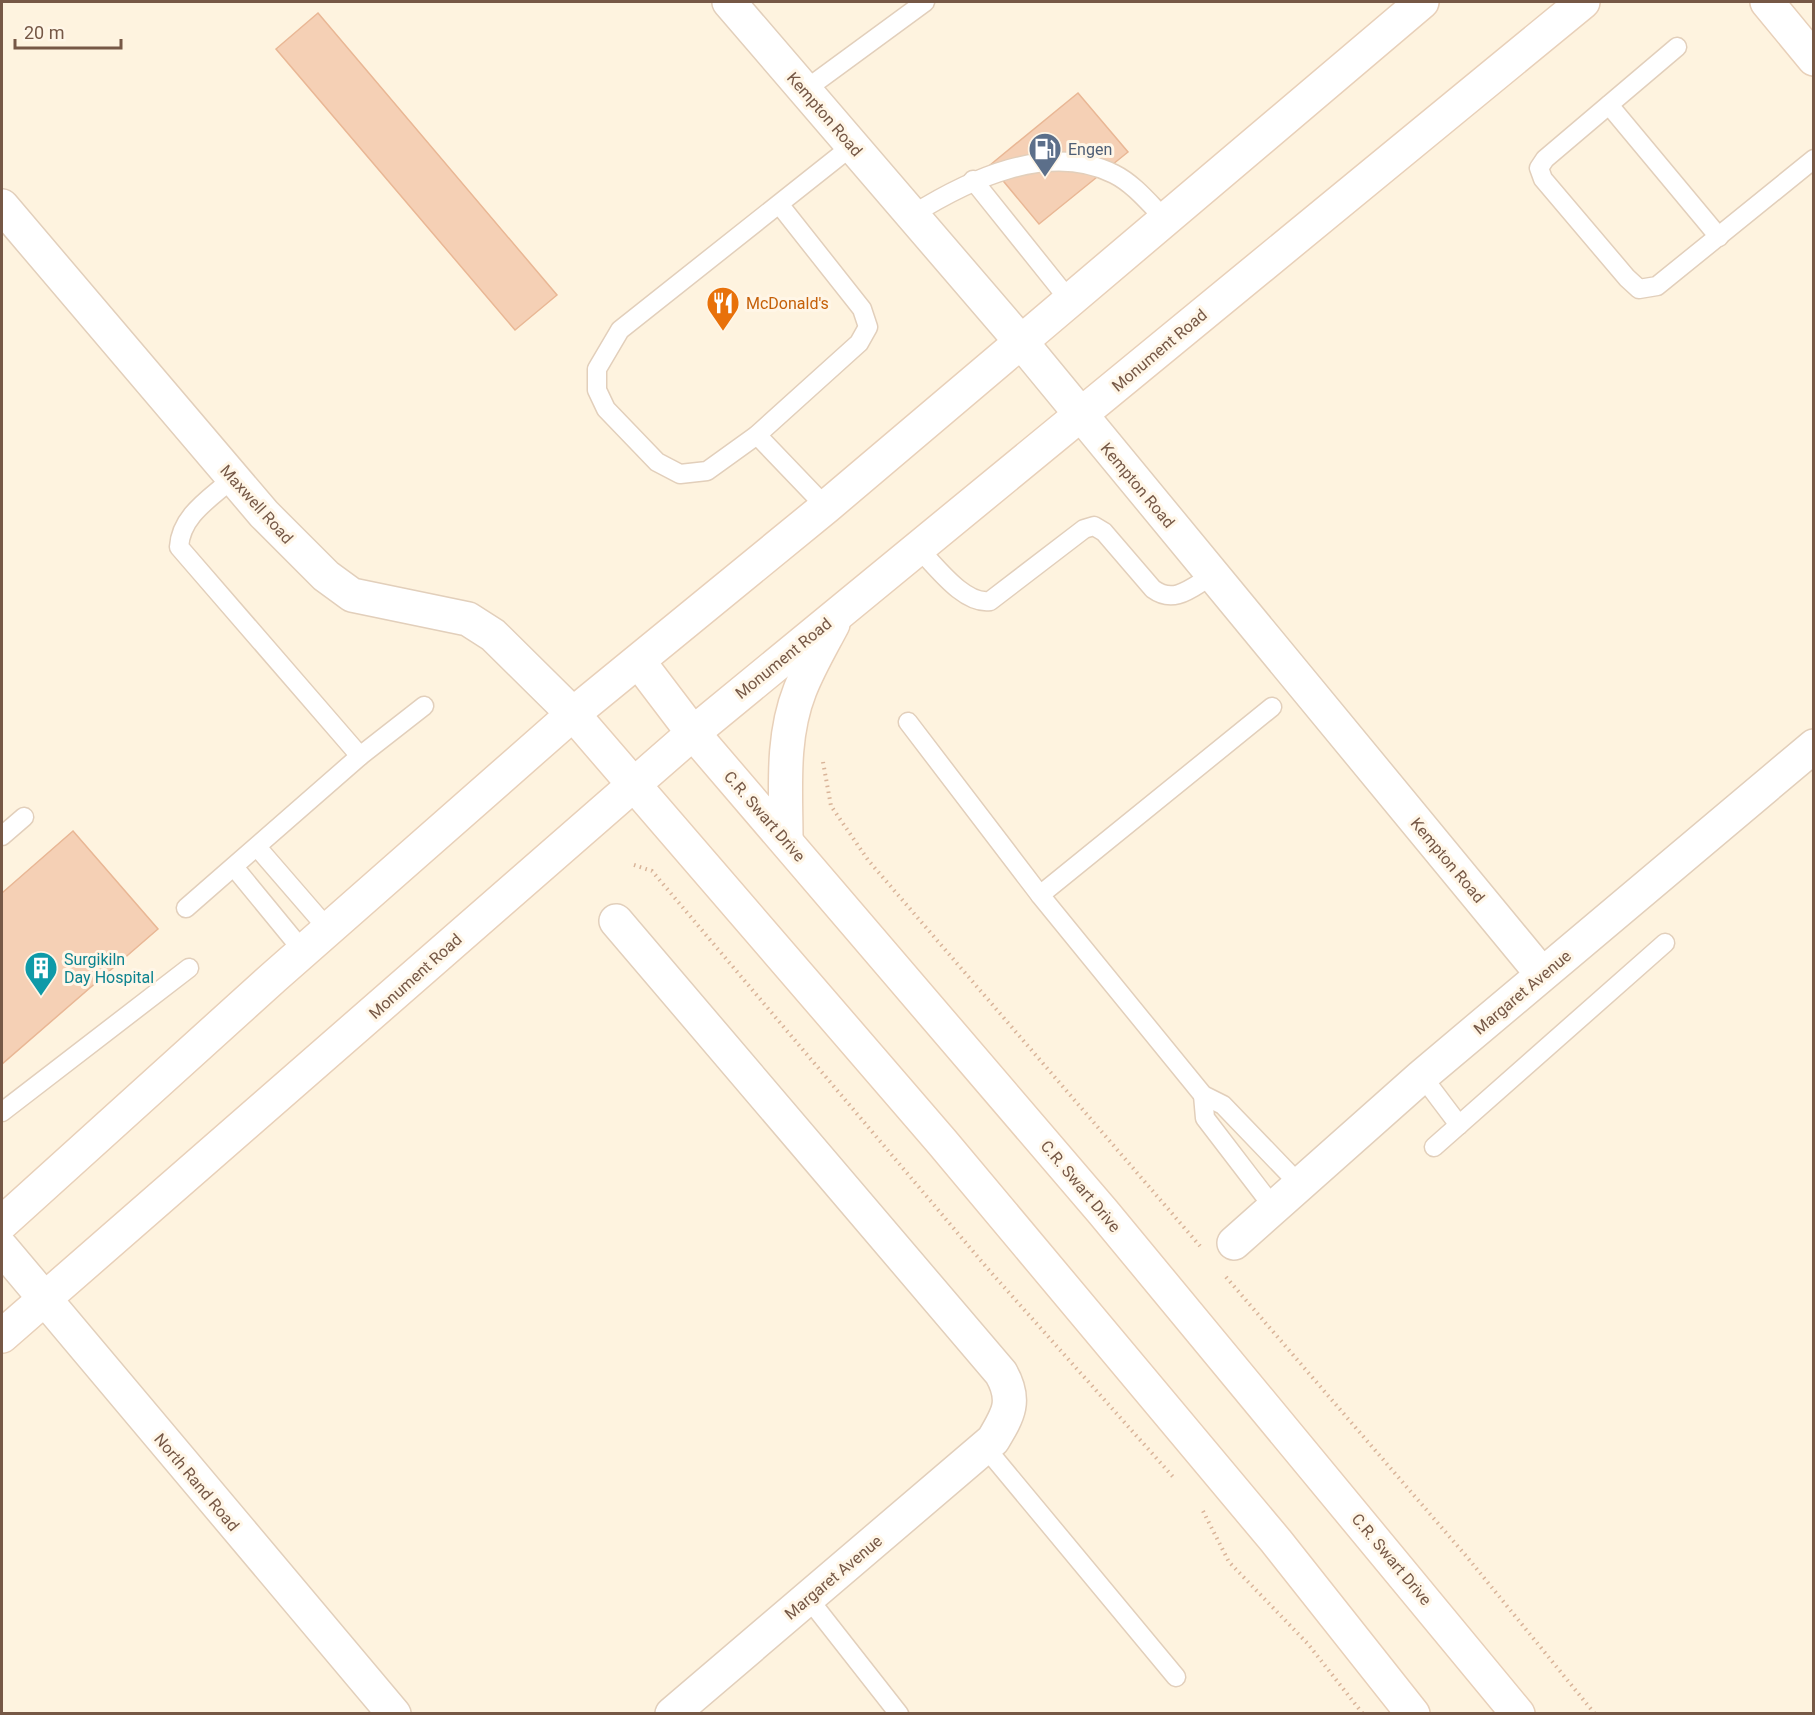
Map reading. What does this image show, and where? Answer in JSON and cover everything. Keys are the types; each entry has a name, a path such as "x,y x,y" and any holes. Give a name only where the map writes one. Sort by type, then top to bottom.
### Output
{"main road":[{"name":"Kempton Road","path":"729,2 1022,343 1542,974"},
{"path":"2,1223 328,928 573,714 639,662 1022,343 1422,2"},
{"name":"Monument Road","path":"2,1336 308,1071 693,732 1583,2"},
{"path":"1767,2 1814,59"},
{"name":"Maxwell Road","path":"2,206 233,478 326,576 352,595 468,619 493,635 573,714"},
{"path":"786,840 786,757 789,731 800,690 837,614"},
{"name":"C.R. Swart Drive","path":"639,662 693,732 1103,1212 1518,1713"},
{"path":"573,714 942,1142 1276,1541 1413,1713"},
{"name":"Margaret Avenue","path":"1234,1243 1422,1076 1814,746"},
{"name":"Margaret Avenue","path":"616,921 1001,1373 1008,1386 1010,1398 1008,1415 989,1444 808,1598 690,1708"},
{"name":"North Rand Road","path":"2,1248 42,1299 394,1713"},
{"path":"1491,1679 1528,1713"}],"lane":[{"path":"805,90 925,2"},
{"path":"1677,47 1545,159 1539,168 1543,179 1627,278 1639,289 1657,286 1814,159"},
{"path":"1609,105 1719,237"},
{"path":"779,204 862,309 868,327 859,343 757,435 707,471 680,474 657,462 606,409 597,390 597,369 620,330 852,146"},
{"path":"912,215 973,180 1011,168 1072,163 1097,167 1116,175 1136,189 1165,219"},
{"path":"973,180 1070,302"},
{"path":"757,435 826,507"},
{"path":"233,478 187,519 180,533 179,547 360,756"},
{"path":"918,548 966,595 981,603 990,601 1084,529 1094,526 1104,532 1153,589 1163,596 1173,597 1213,575"},
{"path":"186,909 360,756 424,706"},
{"path":"1040,895 1272,706"},
{"path":"908,722 1040,895 1203,1095 1223,1105 1300,1185"},
{"path":"2,836 24,817"},
{"path":"257,847 328,928"},
{"path":"234,867 303,951"},
{"path":"1434,1147 1665,944"},
{"path":"2,1112 189,968"},
{"path":"1422,1076 1459,1125"},
{"path":"1203,1095 1205,1118 1274,1208"},
{"path":"989,1444 1176,1677"},
{"path":"808,1598 899,1713"}],"path":[{"path":"789,731 818,734 831,806 868,860 1202,1249"},
{"path":"634,865 652,871 988,1269 1178,1482"},
{"path":"1225,1276 1467,1557 1595,1713"},
{"path":"1202,1509 1229,1562 1308,1644 1363,1713"}],"building":[{"path":"318,13 557,295 515,330 276,49"},
{"path":"1078,93 1128,152 1039,224 990,165"},
{"name":"Surgikiln Day Hospital","path":"73,831 158,929 2,1064 2,893"}],"place":[{"name":"Engen","path":"1045,178"},
{"name":"McDonald's","path":"723,332"},
{"name":"Surgikiln Day Hospital","path":"41,997"}]}
